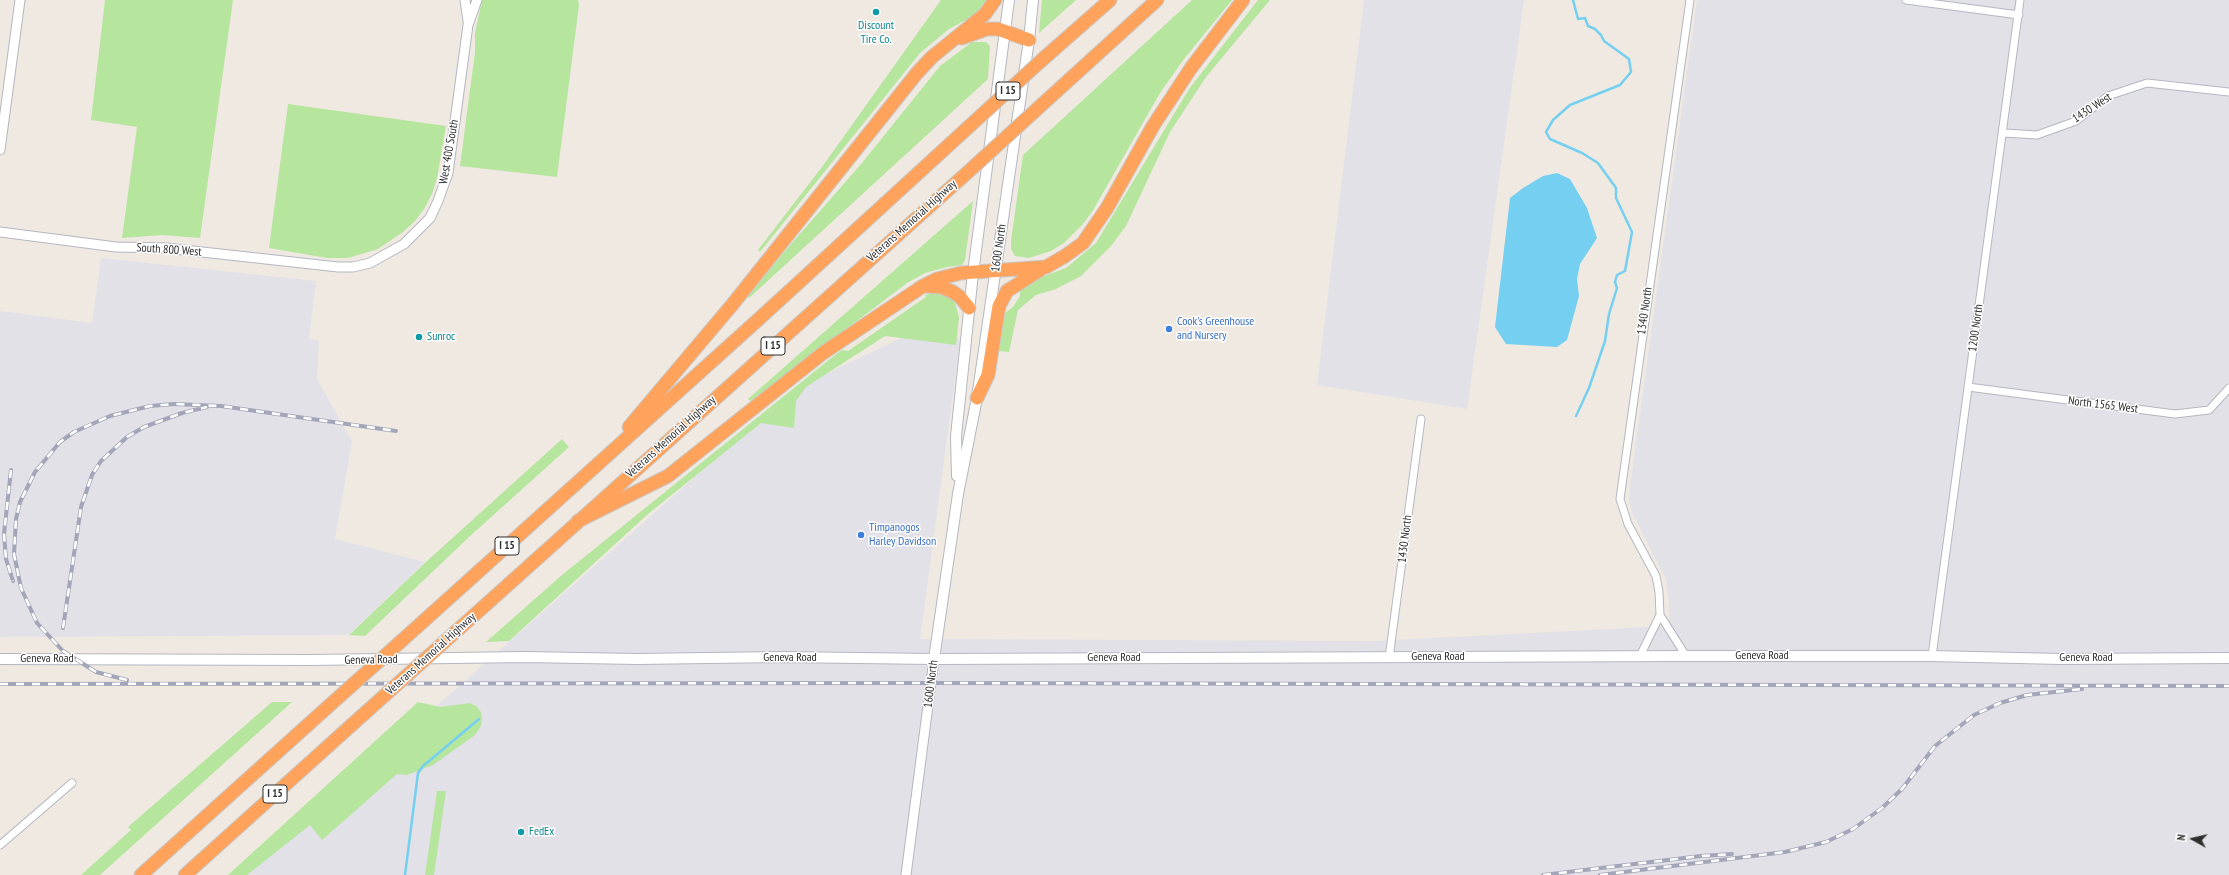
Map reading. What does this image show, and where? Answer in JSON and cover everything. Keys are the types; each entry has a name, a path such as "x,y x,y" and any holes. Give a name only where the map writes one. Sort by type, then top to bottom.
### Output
{"highway":[{"path":"597,465 732,305 918,73 932,57 985,14 995,0"},
{"name":"I 15","path":"141,875 597,465 1110,0"},
{"name":"Veterans Memorial Highway","path":"185,875 968,172 1157,0"},
{"path":"977,398 988,375 999,306 1007,291 1018,282 1065,256 1083,243 1106,208 1153,126 1191,68 1244,0"},
{"path":"947,45 987,29 1006,31 1029,40"},
{"path":"578,521 668,476 823,353 923,286 949,276 1046,267"},
{"path":"923,286 934,285 953,292 960,297 969,308"}],"main road":[{"name":"1600 North","path":"958,494 956,436 969,308 1009,0"},
{"name":"1600 North","path":"934,659 958,494 977,398 996,272 1029,40 1033,0"},
{"name":"Geneva Road","path":"0,659 318,660 524,657 637,659 773,657 934,659 1640,656 1932,656 2062,659 2229,658"}],"street":[{"path":"0,150 3,106 20,0"},
{"name":"West 400 South","path":"465,0 468,25"},
{"name":"West 400 South","path":"338,267 353,267 370,263 404,244 430,218 444,188 448,173 468,25 477,0"},
{"name":"1340 North","path":"1660,615 1656,576 1628,524 1620,499 1690,0"},
{"path":"1906,0 2018,15"},
{"name":"1200 North","path":"1932,656 2004,133 2020,0"},
{"name":"1430 West","path":"2004,133 2037,136 2076,121 2108,96 2147,82 2229,92"},
{"name":"South 800 West","path":"0,232 116,247 166,248 338,267"},
{"name":"North 1565 West","path":"1968,388 2175,414 2209,410 2229,388"},
{"name":"1430 North","path":"1389,658 1420,420"},
{"path":"1660,615 1686,656"},
{"path":"1640,656 1660,615"},
{"name":"1600 North","path":"906,875 934,659"},
{"path":"0,845 72,783"}],"shaded area":[{"path":"1364,0 1524,0 1467,409 1317,385"},
{"path":"1697,0 2229,0 2229,875 246,875 793,390 947,316 960,342 920,639 1375,641 1669,626 1669,602 1666,579 1632,513 1629,500"},
{"path":"101,258 316,281 309,339 319,340 317,379 352,441 335,539 425,562 348,635 0,637 0,311 92,323"}],"green space":[{"path":"105,0 233,0 200,238 162,235 122,238 137,127 91,120"},
{"path":"482,0 578,0 579,5 557,177 460,166 475,52 475,33"},
{"path":"941,0 986,0 981,6 983,7 971,17 949,29 920,53 760,252 758,250 822,167"},
{"path":"1042,0 1076,0 1039,33"},
{"path":"1192,0 1232,0 1184,59 1160,93 1092,212 1082,225 1064,243 1051,251 1029,258 1015,256 1011,249 1011,241 1023,155"},
{"path":"1258,0 1270,0 1206,77 1170,132 1126,226 1111,246 1081,276 1056,289 1036,295 1018,310 1009,352 999,351 1005,313 1013,307 1020,296 1020,285 1066,268 1096,243 1189,89"},
{"path":"972,42 986,42 990,46 988,79 749,298 748,296 778,259 862,163 940,66"},
{"path":"288,104 446,126 437,178 432,194 424,209 415,221 403,232 378,249 348,258 327,258 269,248"},
{"path":"973,201 965,260 962,265 947,267 925,273 907,283 751,401 748,399"},
{"path":"940,292 958,301 955,303 959,317 956,345 885,336 806,387 796,401 794,428 761,423 648,514 509,641 486,642 562,575 835,355 842,350 848,351 926,297 925,295"},
{"path":"562,439 569,447 469,537 365,636 349,635 427,561"},
{"path":"272,702 292,702 100,875 81,875 131,830 128,827"},
{"path":"418,702 440,707 470,703 476,706 481,712 481,726 475,735 433,765 407,775 397,774 322,840 310,825 247,875 228,875"},
{"path":"437,791 446,791 434,875 425,875"}],"water":[{"path":"1557,173 1570,179 1587,208 1597,238 1580,264 1577,279 1579,296 1567,340 1557,347 1506,344 1495,327 1510,198 1543,176"}],"waterway":[{"path":"1573,0 1578,19 1585,18 1588,26 1595,29 1604,41 1629,59 1631,72 1620,85 1570,105 1553,120 1546,132 1550,139 1582,153 1598,163 1616,188 1616,198 1632,232 1625,271 1617,275 1615,282 1617,288 1609,314 1605,341 1589,388 1576,416"},
{"path":"405,875 418,773 423,766 479,719"}],"railway":[{"path":"127,680 96,672 63,651 37,623 21,588 14,554 16,519 20,502 35,472 60,442 74,432 110,416 150,406 174,404 221,406 396,431"},
{"path":"63,628 81,507 92,475 101,461 127,437 144,427 182,413 207,407"},
{"path":"11,470 4,534 6,559 13,581"},
{"path":"0,684 932,683 2229,686"},
{"path":"1600,875 1785,852 1826,842 1853,829 1882,808 1902,789 1935,746 1974,715 2000,703 2027,695 2082,689"},
{"path":"1543,875 1701,856 1732,854"}],"place":[{"name":"Discount Tire Co.","path":"876,12"},
{"name":"Cook's Greenhouse and Nursery","path":"1169,329"},
{"name":"Sunroc","path":"419,337"},
{"name":"Timpanogos Harley Davidson","path":"861,535"},
{"name":"FedEx","path":"521,832"}]}
